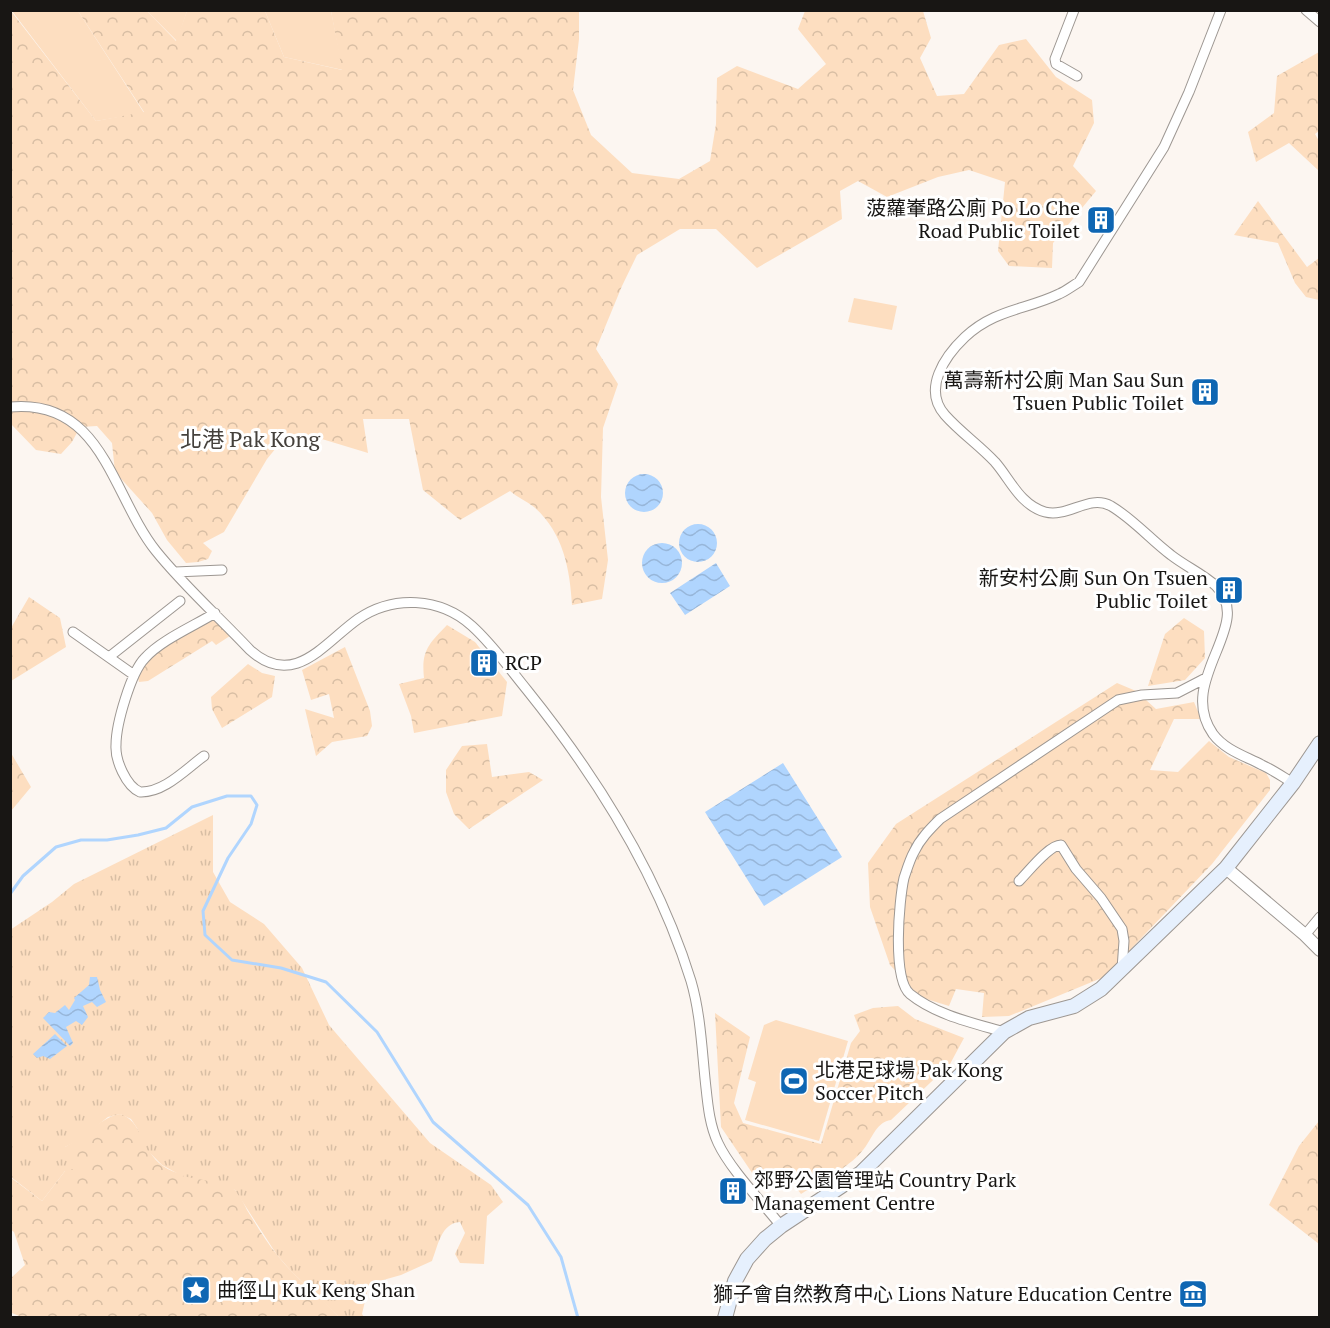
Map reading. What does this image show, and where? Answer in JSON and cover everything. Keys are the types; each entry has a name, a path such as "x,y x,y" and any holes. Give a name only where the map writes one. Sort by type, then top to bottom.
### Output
{"main road":[{"path":"725,1317 735,1281 747,1259 781,1226 861,1173 1004,1032 1023,1021 1068,1008 1097,993 1226,868 1293,783 1320,743"}],"street":[{"path":"1074,10 1055,59 1056,64 1077,76"},
{"path":"1306,10 1320,22"},
{"path":"1222,12 1164,147 1078,282 1058,294 987,320 967,336 949,353 941,368 936,383 936,397 943,414 984,450 1022,498 1034,507 1050,512 1089,503 1106,504 1123,514 1170,554 1215,585 1223,594 1228,606 1220,647 1204,679 1202,701 1206,720 1213,734 1224,745 1293,783"},
{"path":"10,407 30,406 49,411 70,421 91,438 153,548 256,656 265,661 281,665 297,664 308,659 365,615 399,603 422,602 439,607 462,618 482,636 570,744 633,847 658,895 678,941 694,992 707,1100 715,1136 725,1155 781,1226"},
{"path":"175,572 222,570"},
{"path":"109,657 180,602"},
{"path":"204,756 165,785 153,791 138,791 130,785 118,762 116,744 134,675 144,658 156,648 215,613"},
{"path":"73,632 134,675"},
{"path":"1004,1032 951,1016 909,993 903,984 900,967 899,919 904,878 914,851 940,819 1118,700 1177,693 1204,679"},
{"path":"1019,881 1050,850 1061,844 1076,869 1106,903 1122,929 1124,941 1122,969"},
{"path":"1226,868 1320,950"},
{"path":"1305,935 1320,917"}],"green space":[{"path":"11,11 96,121 144,112 78,11 147,11 176,41 187,11 265,11 284,57 342,70 331,11 579,11 579,39 573,90 591,135 632,173 679,179 710,161 716,124 717,78 737,66 798,89 826,64 798,29 805,11 923,11 931,38 920,58 937,96 964,94 999,45 1026,39 1056,77 1092,100 1094,123 1073,166 1096,191 1053,243 1052,268 1009,266 998,251 1005,182 969,170 938,177 887,197 858,181 840,191 842,219 757,268 716,229 680,229 637,255 596,349 618,384 603,428 601,497 608,560 602,599 572,605 567,565 552,528 534,507 510,491 460,520 423,490 409,419 363,419 368,453 312,436 300,435 276,448 267,459 224,532 203,543 212,551 208,559 186,563 167,540 152,513 115,472 112,443 97,426 80,427 72,442 61,454 36,450 11,424"},
{"path":"12,11 78,11 144,113 96,121"},
{"path":"147,11 187,11 177,41"},
{"path":"265,11 331,11 343,70 284,57"},
{"path":"1319,52 1319,131 1315,134 1319,141 1319,171 1289,143 1256,162 1248,132 1274,113 1277,76"},
{"path":"1258,201 1307,267 1319,258 1319,300 1306,297 1295,283 1278,243 1234,235"},
{"path":"854,298 897,306 892,330 848,322"},
{"path":"29,597 60,618 66,647 11,681 11,628"},
{"path":"216,616 233,634 216,645 212,641 148,681 139,682 137,674 158,650"},
{"path":"1184,618 1204,631 1205,658 1185,680 1148,686 1165,634"},
{"path":"447,625 475,642 507,682 502,716 414,733 411,716 399,684 424,678 425,654 435,637"},
{"path":"345,647 370,711 372,726 367,736 332,742 316,756 305,709 334,718 329,694 311,700 302,670"},
{"path":"248,664 262,673 275,676 272,697 222,728 212,709 211,697"},
{"path":"1117,683 1136,691 1156,709 1194,702 1201,719 1174,719 1150,770 1178,772 1209,741 1229,757 1266,773 1270,780 1270,790 1212,864 1104,977 1009,1016 982,1017 984,993 956,989 949,1006 920,997 890,965 870,907 868,863 896,824"},
{"path":"487,744 492,777 529,772 543,780 469,829 454,814 446,792 446,770 462,746"},
{"path":"11,753 31,787 10,811"},
{"path":"213,815 213,872 230,902 264,924 302,968 329,1025 430,1143 491,1185 503,1202 487,1216 484,1264 460,1263 455,1254 465,1233 460,1222 454,1223 448,1226 441,1236 432,1261 401,1275 369,1284 362,1314 364,1317 339,1317 277,1255 235,1190 219,1183 182,1176 162,1165 146,1149 131,1119 120,1114 108,1117 79,1140 65,1147 82,1167 65,1171 42,1201 11,1177 10,930 74,884"},
{"path":"898,1006 915,1019 964,1038 950,1064 891,1120 879,1126 860,1154 845,1167 801,1194 787,1176 765,1192 721,1127 715,1013 750,1037 734,1103 743,1123 821,1144 851,1043 860,1031 854,1015 873,1008"},
{"name":"北港足球場 Pak Kong Soccer Pitch","path":"776,1020 848,1041 819,1141 745,1120 756,1082 748,1079 764,1025"},
{"path":"120,1114 133,1122 153,1157 168,1169 188,1176 219,1182 235,1190 278,1256 339,1317 24,1318 12,1313 11,1278 25,1265 14,1232 11,1230 10,1177 42,1201 65,1171 65,1147 107,1118"},
{"path":"1319,1121 1319,1244 1269,1205 1299,1146"}],"water":[{"path":"644,474 658,479 663,493 658,507 644,512 630,507 625,493 630,479"},
{"path":"698,524 711,530 717,543 711,556 698,562 685,556 679,543 685,530"},
{"path":"662,543 676,549 682,563 676,577 662,583 648,577 642,563 648,549"},
{"path":"716,563 730,586 685,615 670,593"},
{"path":"783,763 842,857 764,906 705,812"},
{"path":"90,977 97,977 106,1002 97,1007 92,1002 83,1006 88,1017 82,1025 76,1021 66,1027 73,1043 70,1046 43,1018 49,1012 55,1013 65,1005 69,1010 74,998 89,985"},
{"path":"55,1034 67,1046 50,1059 43,1056 37,1058 33,1054"}],"waterway":[{"path":"10,894 23,876 56,847 81,840 107,840 166,828 192,807 227,796 251,796 257,805 251,824 228,858 203,911 205,935 232,960 281,968 326,982 377,1032 433,1122 528,1205 561,1257 578,1318"}],"place":[{"name":"菠蘿輋路公廁 Po Lo Che Road Public Toilet","path":"1101,220"},
{"name":"萬壽新村公廁 Man Sau Sun Tsuen Public Toilet","path":"1205,392"},
{"name":"新安村公廁 Sun On Tsuen Public Toilet","path":"1229,590"},
{"name":"RCP","path":"484,663"},
{"name":"北港足球場 Pak Kong Soccer Pitch","path":"794,1081"},
{"name":"郊野公園管理站 Country Park Management Centre","path":"733,1191"},
{"name":"曲徑山 Kuk Keng Shan","path":"196,1290"},
{"name":"獅子會自然教育中心 Lions Nature Education Centre","path":"1193,1294"}],"district":[{"name":"北港 Pak Kong","path":"250,439"}]}
